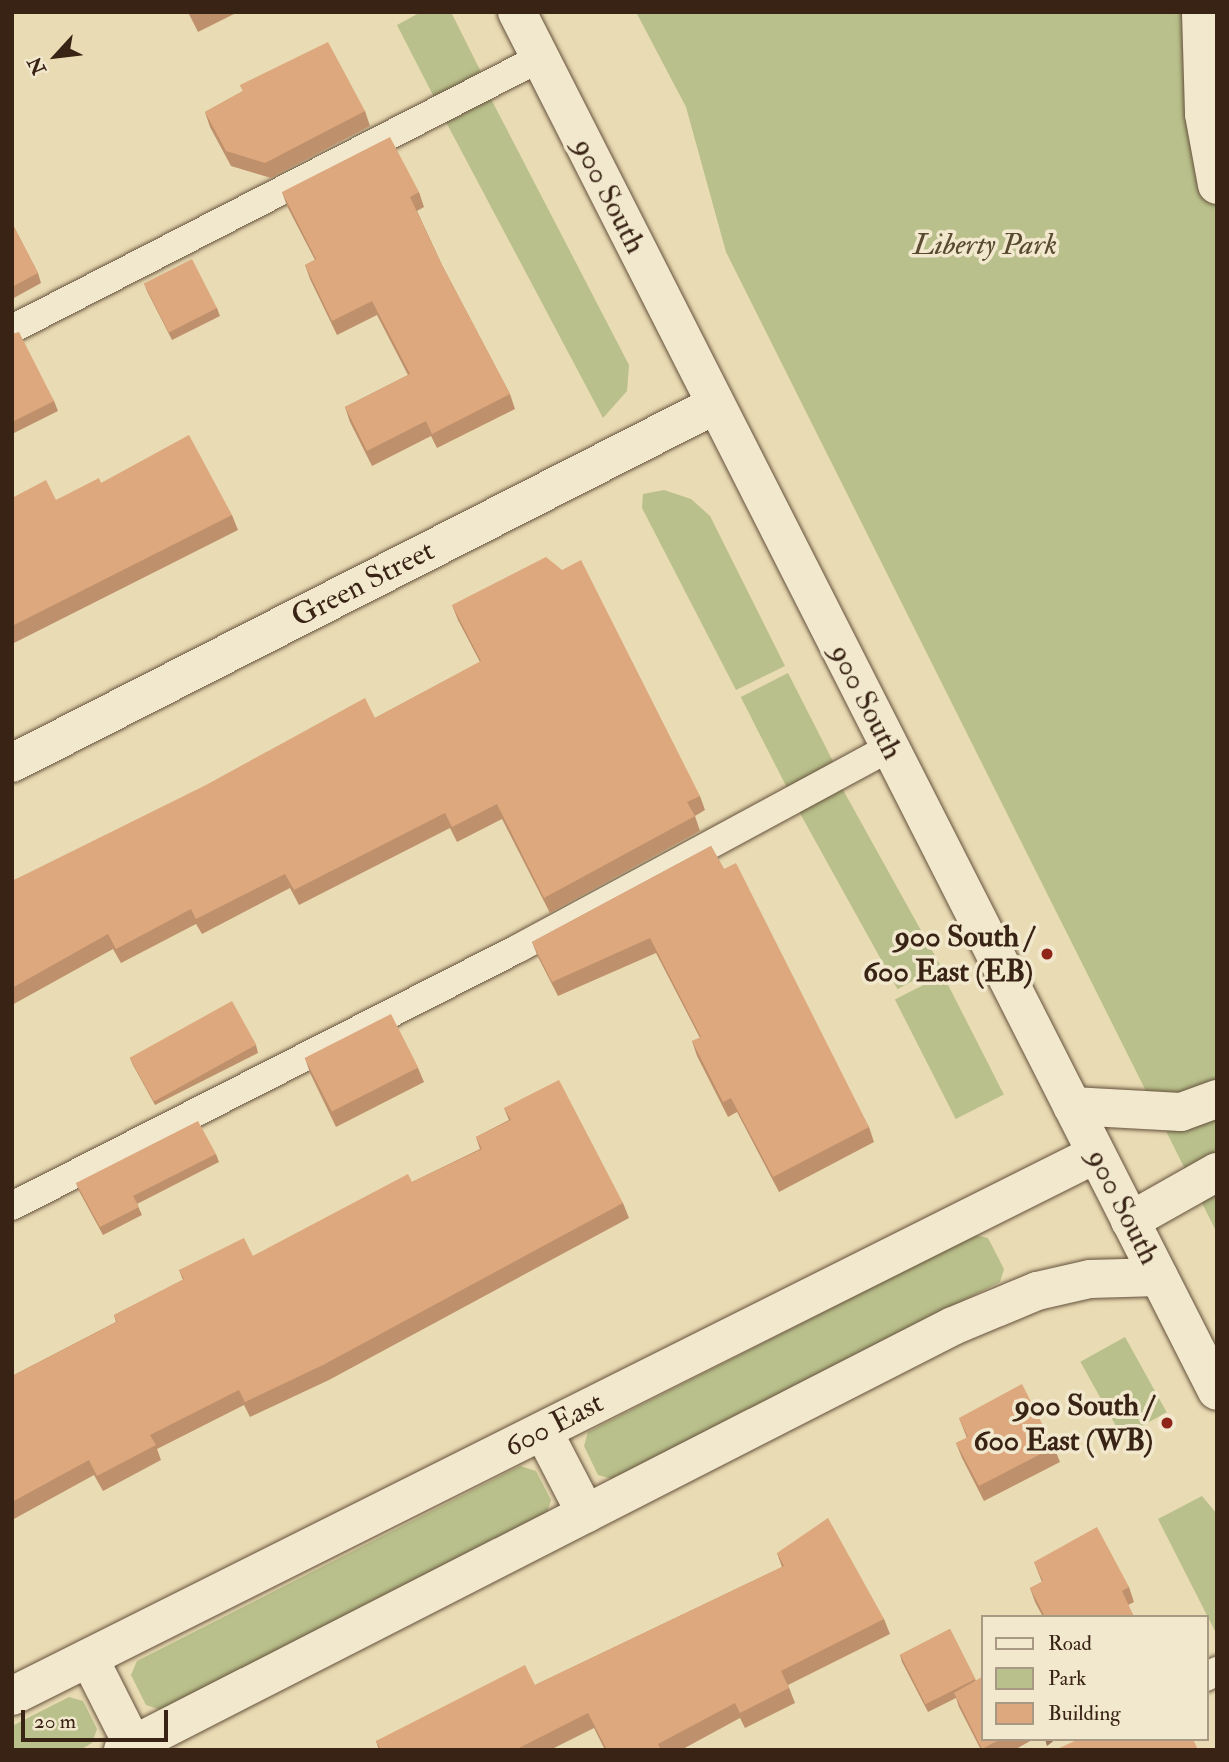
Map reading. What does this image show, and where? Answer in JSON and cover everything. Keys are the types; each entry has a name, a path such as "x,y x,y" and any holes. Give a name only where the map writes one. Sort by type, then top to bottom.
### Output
{"street":[{"name":"900 South","path":"517,12 1217,1391"},
{"path":"1201,12 1204,114 1217,185"},
{"name":"Green Street","path":"12,763 715,405"},
{"path":"1072,1106 1181,1112 1217,1099"},
{"name":"600 East","path":"12,1696 1096,1154"},
{"path":"1130,1221 1217,1172"},
{"path":"89,1658 128,1747 1012,1300 1090,1279 1159,1277"},
{"path":"542,1432 586,1514"}],"lane":[{"path":"12,329 540,58"},
{"path":"12,1206 519,948 890,748"}],"green space":[{"path":"421,12 451,12 481,72 435,99 397,25"},
{"name":"Liberty Park","path":"636,12 1217,12 1217,1233 726,252 686,107"},
{"path":"491,99 629,365 627,391 603,418 446,122"},
{"path":"664,490 691,499 710,516 785,666 736,690 642,508 643,494"},
{"path":"788,673 834,763 787,787 741,697"},
{"path":"842,788 940,966 898,989 799,812"},
{"path":"943,975 1004,1094 956,1119 895,1000"},
{"path":"975,1235 988,1238 1004,1269 1000,1282 612,1479 598,1475 584,1446 588,1432"},
{"path":"1125,1337 1167,1412 1122,1437 1080,1362"},
{"path":"520,1466 536,1471 551,1500 547,1512 161,1710 146,1705 131,1675 137,1661"},
{"path":"1202,1496 1217,1514 1217,1635 1208,1615 1158,1519"},
{"path":"69,1697 83,1701 97,1729 92,1743 80,1750 12,1750 12,1726"}],"building":[{"path":"328,42 365,111 265,163 226,151 205,112 243,91 240,85"},
{"path":"390,137 419,192 410,197 442,265 510,394 432,434 426,421 367,451 345,407 410,374 372,301 332,321 305,265 316,259 282,192"},
{"path":"12,223 38,273 12,287"},
{"path":"192,259 217,308 169,333 144,284"},
{"path":"19,332 54,401 12,422 12,334"},
{"path":"189,435 232,515 12,626 12,498 46,480 56,500 99,478 101,483"},
{"path":"546,557 562,570 581,560 700,796 687,802 695,816 544,898 497,804 452,827 445,813 294,890 285,874 196,919 191,909 116,949 108,934 12,988 12,881 206,785 365,698 375,718 481,661 452,605"},
{"path":"711,846 724,869 736,863 869,1127 773,1177 731,1098 723,1102 692,1041 701,1037 650,938 552,982 532,942"},
{"path":"232,1001 256,1045 154,1101 130,1058"},
{"path":"391,1014 418,1067 332,1111 305,1058"},
{"path":"559,1080 623,1203 323,1365 245,1402 239,1390 150,1435 156,1445 97,1476 89,1460 12,1502 12,1376 117,1322 114,1315 184,1279 179,1270 244,1238 253,1256 408,1174 412,1182 482,1149 476,1137 511,1120 504,1108"},
{"path":"198,1121 216,1154 133,1196 139,1207 100,1227 76,1183"},
{"path":"1022,1384 1054,1447 979,1486 956,1443 968,1437 959,1418"},
{"path":"828,1518 884,1619 781,1671 789,1688 740,1713 735,1703 658,1744 661,1750 607,1750 588,1713 515,1750 381,1750 376,1741 525,1665 535,1685 784,1566 777,1553"},
{"path":"1097,1527 1129,1587 1122,1591 1133,1615 1044,1615 1030,1588 1043,1581 1034,1562"},
{"path":"950,1629 975,1679 926,1704 900,1654"},
{"path":"981,1678 981,1741 997,1741 982,1749 954,1693"},
{"path":"1075,1741 1194,1741 1198,1750 1055,1750"}],"place":[{"name":"900 South / 600 East (EB)","path":"1047,954"},
{"name":"900 South / 600 East (WB)","path":"1167,1423"}]}
